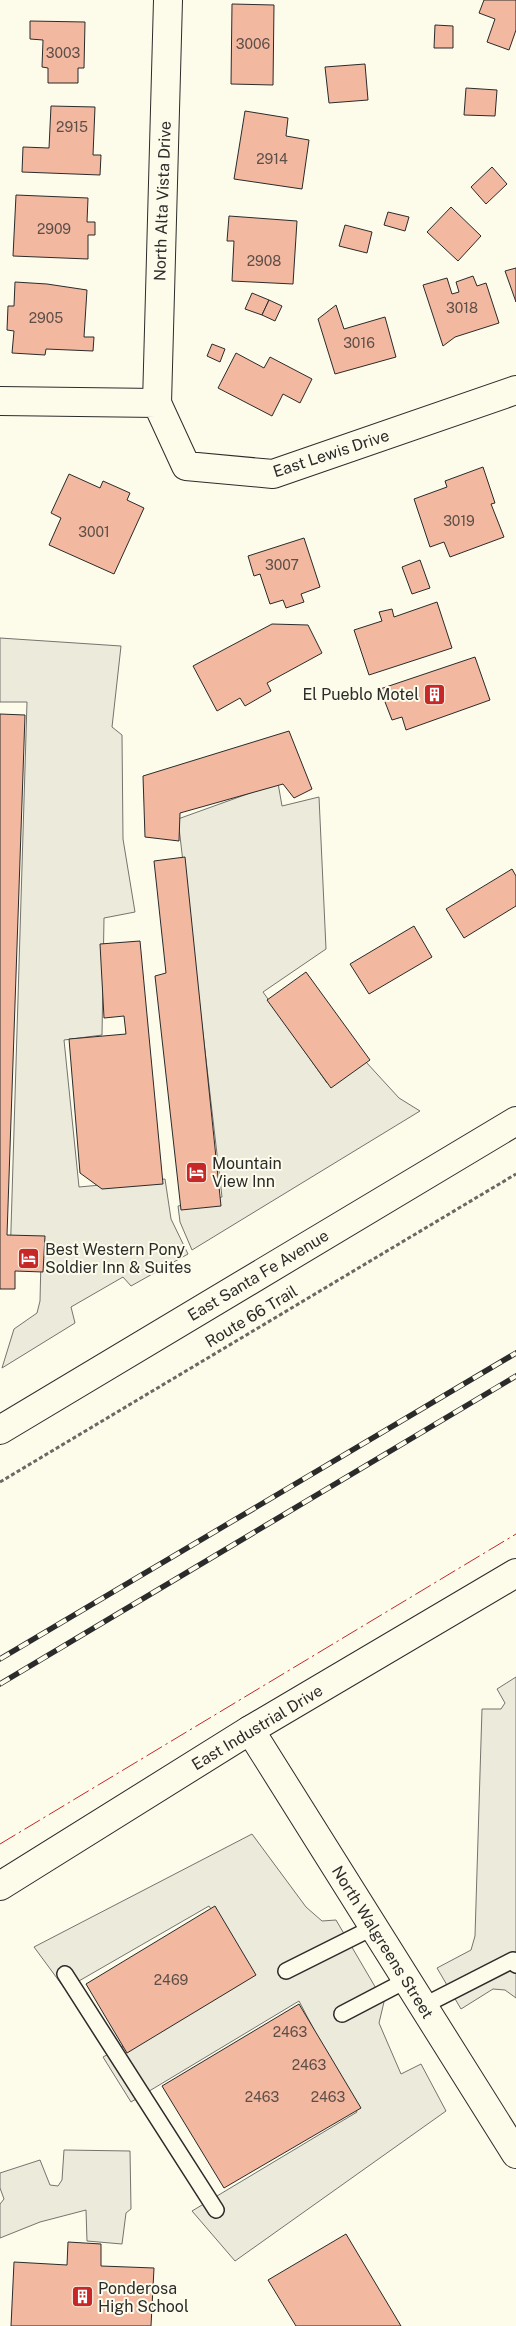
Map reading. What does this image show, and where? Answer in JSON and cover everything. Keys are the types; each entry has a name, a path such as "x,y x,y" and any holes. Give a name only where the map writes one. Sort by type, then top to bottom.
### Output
{"street":[{"name":"North Alta Vista Drive","path":"157,403 168,0"},
{"name":"East Lewis Drive","path":"157,403 186,466 273,474 516,390"},
{"path":"0,401 157,403"},
{"name":"East Santa Fe Avenue","path":"0,1430 516,1121"},
{"name":"East Industrial Drive","path":"0,1886 250,1730 516,1573"},
{"name":"North Walgreens Street","path":"250,1730 516,2154"}],"lane":[{"path":"286,1971 374,1927"},
{"path":"423,2006 513,1960 516,1966"},
{"path":"65,1974 216,2210"},
{"path":"342,2014 407,1980"}],"path":[{"name":"Route 66 Trail","path":"0,1482 516,1174"}],"shaded area":[{"path":"0,638 121,646 112,727 122,735 123,839 135,912 104,918 102,1035 64,1040 79,1187 165,1179 171,1219 188,1254 131,1286 123,1277 71,1307 75,1323 2,1368 14,1329 37,1313 40,1301 41,1259 10,1262 27,702 0,702"},
{"path":"278,783 282,806 319,797 326,949 263,992 327,1083 366,1062 399,1098 420,1111 192,1250 180,1222 178,1206 222,1197 178,819"},
{"path":"516,1677 516,1998 505,1990 493,1989 461,2009 437,1968 471,1950 475,1936 482,1709 501,1709 505,1703 497,1689"},
{"path":"252,1834 306,1907 322,1921 336,1920 384,2002 379,2023 401,2074 421,2064 446,2111 235,2261 192,2211 357,2112 299,2001 131,2102 103,2057 253,1975 209,1906 65,1989 34,1947"},
{"path":"64,2150 130,2151 131,2209 126,2213 122,2244 87,2241 86,2210 40,2222 0,2238 0,2204 4,2199 0,2188 0,2173 40,2160 50,2185 58,2186 62,2180"}],"building":[{"path":"484,0 516,0 516,30 509,50 487,42 495,19 479,13"},
{"path":"232,4 274,5 273,85 231,84"},
{"path":"30,21 85,22 84,68 78,68 78,83 48,83 48,68 42,67 43,40 30,39"},
{"path":"435,25 453,26 453,48 434,48"},
{"path":"365,64 368,100 329,103 325,67"},
{"path":"466,88 497,90 495,116 464,115"},
{"path":"51,106 95,107 93,155 101,155 100,175 22,172 23,147 49,148"},
{"path":"245,111 288,118 286,136 309,140 302,189 234,179"},
{"path":"492,167 507,184 486,204 471,187"},
{"path":"16,195 88,198 87,222 95,222 95,235 88,235 88,259 13,256"},
{"path":"451,207 481,236 458,261 427,232"},
{"path":"388,212 409,217 405,231 384,225"},
{"path":"229,216 297,221 293,284 232,281 234,241 227,241"},
{"path":"345,225 372,232 367,253 339,246"},
{"path":"516,268 516,302 505,271"},
{"path":"473,276 477,286 486,283 499,323 455,337 443,346 423,285 447,278 452,294 459,292 456,282"},
{"path":"15,282 47,284 87,290 84,337 94,337 93,351 46,349 45,355 12,353 14,331 7,330 8,306 14,306"},
{"path":"252,293 269,300 262,315 245,309"},
{"path":"269,300 282,306 275,321 262,315"},
{"path":"336,305 344,329 385,317 396,357 335,374 318,319"},
{"path":"212,344 225,349 220,362 207,356"},
{"path":"236,353 264,368 270,357 312,379 300,403 283,394 272,416 218,388"},
{"path":"483,467 495,503 491,504 504,537 450,557 444,542 430,547 414,499 447,487 445,481"},
{"path":"69,474 100,488 103,481 130,493 127,500 144,508 114,574 49,545 61,518 51,513"},
{"path":"304,538 320,587 301,594 304,602 286,608 283,600 270,604 260,574 254,576 248,556"},
{"path":"420,560 430,588 412,594 402,567"},
{"path":"437,602 452,648 369,675 354,630 382,621 379,612 392,609 394,617"},
{"path":"272,624 308,625 322,653 267,683 271,691 245,706 240,698 217,711 193,666"},
{"name":"El Pueblo Motel","path":"475,657 490,700 406,730 402,717 392,720 380,689"},
{"path":"0,714 25,715 7,1235 45,1236 43,1272 15,1271 15,1289 0,1289"},
{"path":"289,731 312,789 294,798 283,784 180,813 179,841 145,837 143,776"},
{"path":"185,857 221,1206 181,1210 155,976 166,973 154,861"},
{"path":"512,869 516,876 516,906 464,938 446,909"},
{"path":"414,926 432,957 369,994 350,964"},
{"path":"140,941 163,1184 102,1189 80,1173 69,1039 126,1034 124,1016 104,1018 100,944"},
{"path":"306,972 370,1060 331,1088 267,1000"},
{"path":"215,1906 256,1975 127,2053 86,1984"},
{"path":"299,2004 361,2108 224,2188 162,2086"},
{"path":"346,2234 401,2326 296,2326 268,2280"},
{"name":"Ponderosa High School","path":"68,2242 101,2244 101,2266 154,2268 151,2326 11,2326 14,2262 67,2265"}],"railway":[{"path":"0,1659 516,1353"},
{"path":"0,1684 516,1376"}],"power":[{"path":"0,1844 516,1534"}],"place":[{"name":"El Pueblo Motel","path":"435,694"},
{"name":"Mountain View Inn","path":"196,1172"},
{"name":"Best Western Pony Soldier Inn & Suites","path":"29,1258"},
{"name":"Ponderosa High School","path":"82,2297"}]}
